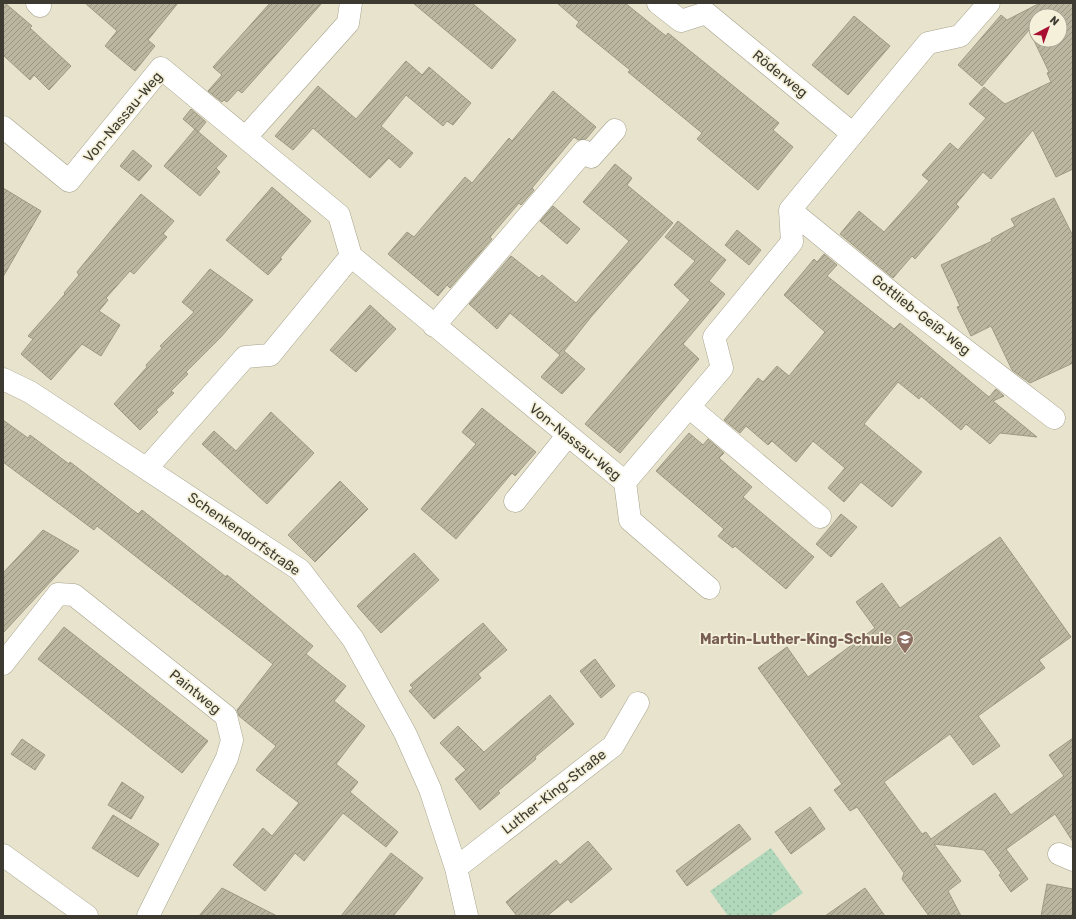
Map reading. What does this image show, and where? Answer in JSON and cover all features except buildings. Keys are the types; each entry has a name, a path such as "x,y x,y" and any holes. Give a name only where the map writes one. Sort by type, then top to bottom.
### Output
{"street":[{"path":"246,137 348,23 351,3"},
{"name":"Röderweg","path":"658,3 680,21 710,8 854,134"},
{"path":"625,482 722,368 714,337 792,242 790,210 928,43 960,36 989,3"},
{"name":"Von-Nassau-Weg","path":"3,127 69,182 161,68 340,216 351,256 625,482 630,520 709,588"},
{"path":"434,326 584,151 591,157 615,130"},
{"name":"Gottlieb-Geiß-Weg","path":"790,210 899,299 1054,418"},
{"path":"147,468 245,357 270,355 351,256"},
{"name":"Schenkendorfstraße","path":"3,379 30,392 300,570 354,638 414,752 430,789 456,868 466,916"},
{"path":"689,407 820,517"},
{"path":"515,502 568,436"},
{"name":"Paintweg","path":"3,664 58,594 74,595 226,716 232,740 227,758 148,916"},
{"name":"Luther-King-Straße","path":"456,868 613,746 638,703"},
{"path":"3,855 87,916"}],"green space":[{"path":"771,848 803,893 770,916 728,916 710,891"}],"place":[{"name":"Martin-Luther-King-Schule","path":"905,654"}]}
